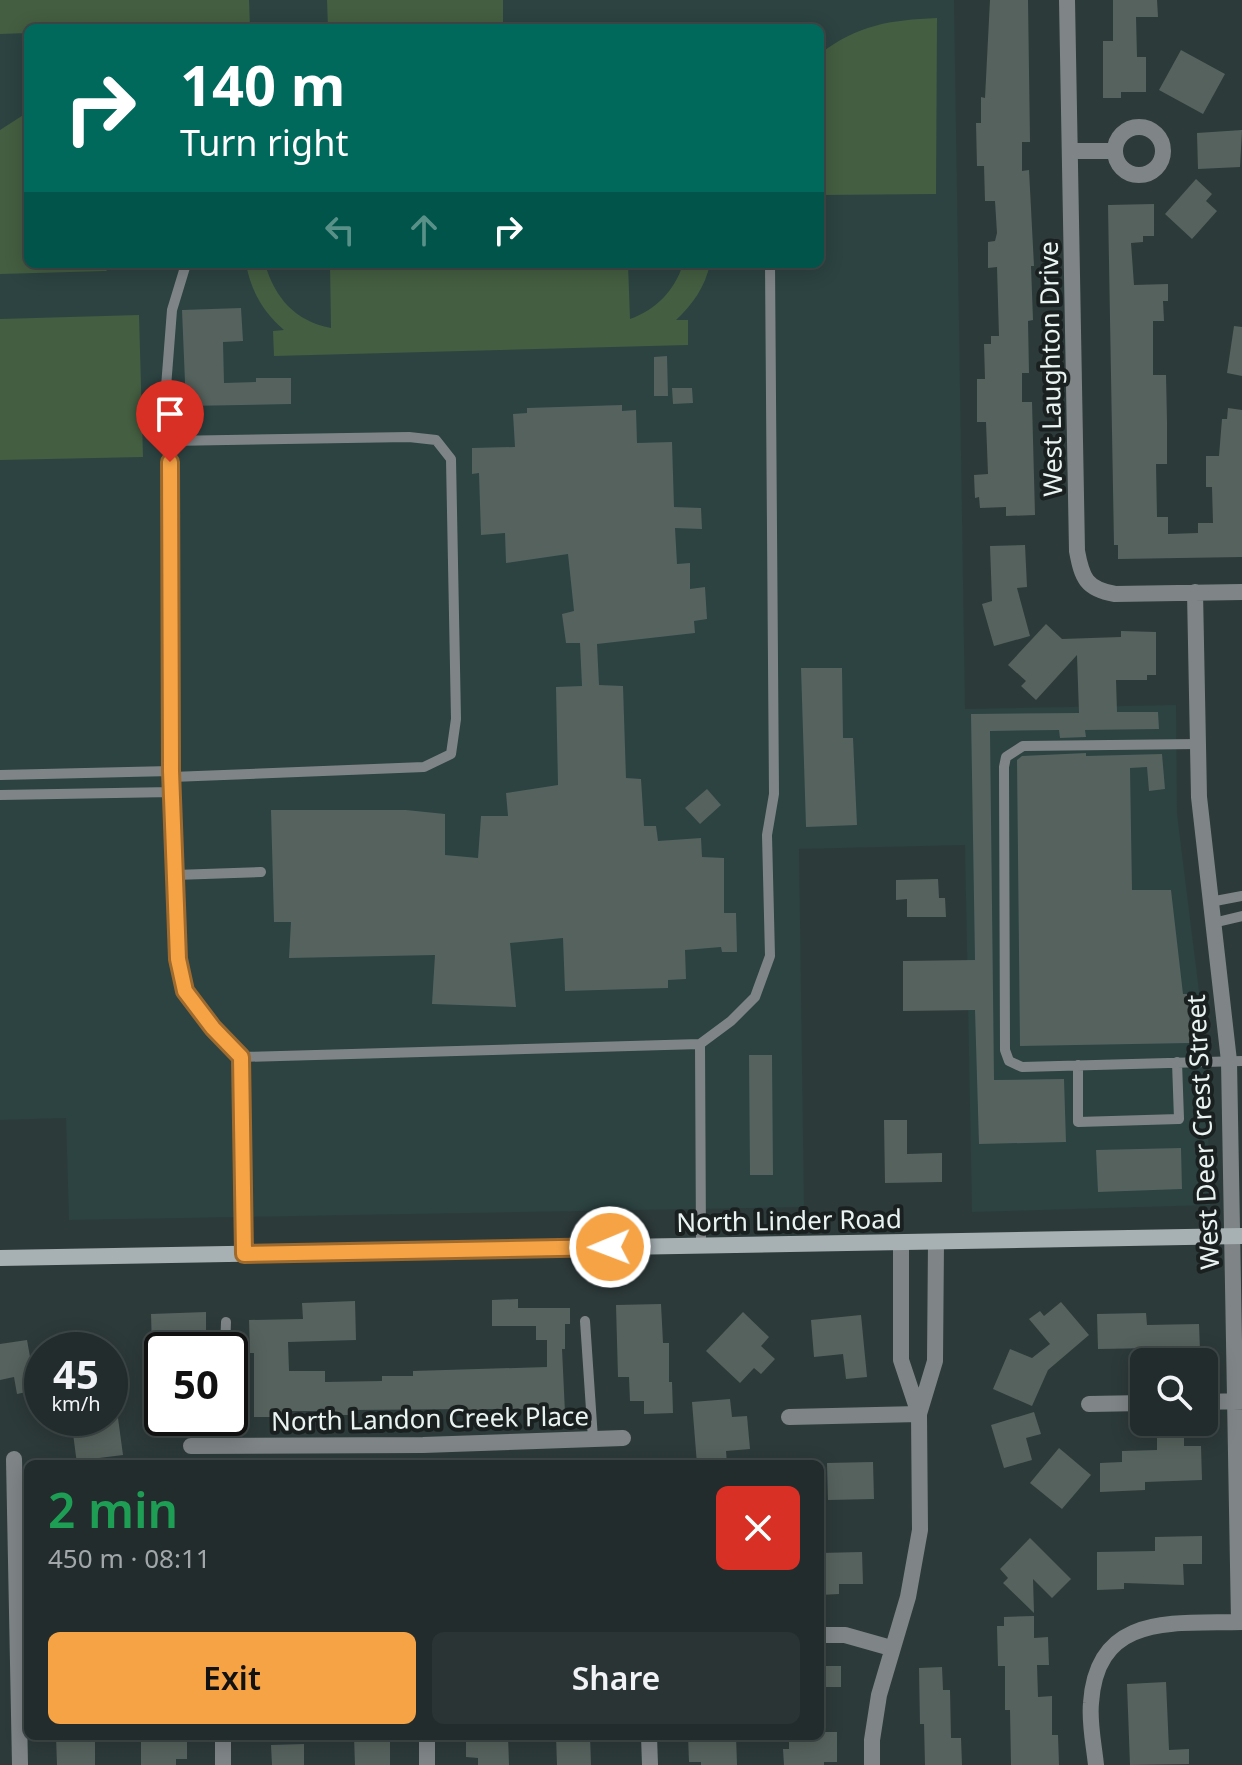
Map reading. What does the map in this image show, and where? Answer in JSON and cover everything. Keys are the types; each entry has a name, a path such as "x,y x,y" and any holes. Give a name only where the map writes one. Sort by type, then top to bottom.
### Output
{"main road":[{"name":"North Linder Road","path":"0,1258 1237,1236"}],"street":[{"name":"West Laughton Drive","path":"1067,0 1077,551 1080,568 1088,584 1101,592 1195,592"},
{"path":"1070,151 1115,151"},
{"path":"1195,592 1242,592"},
{"name":"West Deer Crest Street","path":"1195,592 1199,797 1210,902 1235,1061 1241,1622"},
{"path":"872,1765 872,1740 879,1695 908,1597 920,1530 919,1414 935,1361 936,1242"},
{"path":"901,1243 901,1360 919,1414"},
{"path":"1218,1402 1239,1401"},
{"path":"1089,1404 1130,1403"},
{"path":"789,1417 919,1414"},
{"name":"North Landon Creek Place","path":"191,1446 423,1445 623,1438"},
{"path":"423,1445 423,1460"},
{"path":"14,1459 20,1765"},
{"path":"1096,1765 1090,1706 1094,1676 1108,1651 1133,1631 1161,1624 1241,1622"},
{"path":"824,1635 845,1635 891,1648"},
{"path":"223,1740 223,1765"},
{"path":"427,1740 427,1765"},
{"path":"649,1740 650,1765"}],"lane":[{"path":"185,268 172,305 166,387 172,792 178,959 185,991 213,1028 241,1057 244,1254"},
{"path":"241,1057 700,1044 731,1021 755,997 770,956 767,835 774,794 770,268"},
{"path":"0,775 424,767 451,754 456,719 451,459 436,440 409,437 169,441"},
{"path":"1198,744 1023,746 1006,757 1005,1050 1009,1061 1022,1067 1235,1061"},
{"path":"0,795 172,792"},
{"path":"175,875 261,872"},
{"path":"1210,902 1242,896"},
{"path":"1213,923 1242,916"},
{"path":"700,1044 701,1245"},
{"path":"1078,1065 1078,1122 1179,1119 1177,1062"},
{"path":"585,1321 593,1439"},
{"path":"226,1322 226,1332"},
{"path":"223,1436 223,1446"}],"shaded area":[{"path":"0,0 954,0 965,709 1176,705 1177,814 1206,1047 1210,1205 972,1212 965,845 799,849 804,1207 69,1220 66,1118 0,1120"}],"green space":[{"path":"0,0 249,0 250,24 24,24 24,33 0,34"},
{"path":"327,0 503,0 503,24 328,24"},
{"path":"937,18 936,194 824,195 824,51 861,30 904,20"},
{"path":"24,115 24,268 109,268 106,271 0,274 0,130"},
{"path":"247,268 266,268 274,287 288,306 307,320 331,328 330,268 628,268 630,319 663,298 681,268 709,268 698,295 676,320 688,320 688,345 274,356 273,331 284,330 270,316 251,283"},
{"path":"139,315 143,457 0,460 0,319"}],"building":[{"path":"990,0 1028,0 1030,142 1022,142 1022,171 1029,170 1034,266 1031,266 1033,320 1028,321 1029,373 1022,373 1022,402 1032,402 1035,515 1006,516 1006,507 980,508 979,497 975,498 974,475 988,474 986,422 977,422 977,379 985,379 984,344 991,344 991,336 999,336 997,267 988,268 988,242 995,241 997,233 995,201 985,201 984,166 977,166 976,123 981,123 981,97 985,98"},
{"path":"1113,0 1157,0 1158,17 1136,17 1137,57 1146,57 1146,92 1121,92 1121,98 1103,98 1103,41 1113,41"},
{"path":"1181,50 1225,74 1203,114 1159,90"},
{"path":"1242,130 1240,167 1198,169 1197,133"},
{"path":"1196,179 1212,194 1206,201 1217,211 1192,239 1165,214"},
{"path":"1154,204 1154,236 1143,236 1143,242 1131,243 1134,285 1168,284 1168,301 1163,301 1164,321 1153,321 1153,375 1166,375 1167,422 1167,464 1156,464 1157,517 1168,517 1168,534 1198,533 1198,523 1213,523 1212,487 1206,487 1206,456 1219,456 1222,419 1227,419 1228,408 1242,410 1242,557 1118,559 1118,545 1114,545 1108,205"},
{"path":"241,308 243,341 223,342 224,383 256,382 256,378 291,378 291,404 186,406 182,310"},
{"path":"1234,326 1242,327 1242,376 1227,373"},
{"path":"667,356 668,396 654,396 654,357"},
{"path":"672,388 692,388 693,403 673,404"},
{"path":"622,405 622,411 636,410 637,443 672,442 674,507 701,508 702,529 675,528 677,564 690,563 690,589 705,587 707,619 694,621 695,633 597,644 599,685 623,686 626,778 641,779 644,826 656,826 658,841 701,838 702,857 724,858 724,913 736,913 737,952 722,952 721,947 685,950 686,979 668,980 668,988 565,991 563,938 510,943 516,1007 432,1004 435,955 289,958 291,922 274,922 271,810 406,810 445,814 445,855 478,858 481,816 508,816 506,793 558,785 556,687 582,686 580,643 566,643 562,614 574,611 568,554 506,563 505,533 481,535 479,473 472,474 472,448 515,447 513,414 527,413 527,408"},
{"path":"1025,545 1027,587 1017,588 1030,636 994,646 982,604 992,601 990,546"},
{"path":"1046,624 1062,639 1121,637 1121,631 1156,632 1156,675 1147,675 1147,680 1116,680 1117,712 1158,712 1159,729 1085,730 1086,737 1060,738 1059,730 990,731 994,1080 1064,1079 1066,1142 979,1144 975,1010 903,1011 903,961 975,960 971,714 1079,713 1077,655 1036,700 1021,686 1026,681 1008,665"},
{"path":"801,668 842,668 843,738 853,738 857,825 806,827"},
{"path":"1086,753 1086,756 1162,754 1165,789 1149,791 1147,767 1130,768 1132,890 1171,890 1183,994 1189,994 1190,1043 1020,1046 1017,760 1022,756"},
{"path":"707,789 721,805 700,824 685,808"},
{"path":"938,879 939,898 945,898 946,917 907,917 907,899 896,900 896,880"},
{"path":"749,1055 772,1055 773,1175 750,1175"},
{"path":"884,1120 907,1120 907,1154 942,1153 942,1182 885,1183"},
{"path":"1181,1148 1182,1189 1098,1192 1096,1150"},
{"path":"518,1299 518,1308 570,1308 570,1324 565,1324 565,1349 562,1349 565,1413 546,1414 546,1409 485,1409 485,1416 468,1416 467,1409 352,1410 352,1415 335,1415 335,1411 288,1411 273,1412 273,1417 254,1417 254,1353 250,1353 249,1320 303,1319 302,1303 355,1301 356,1340 288,1342 289,1371 325,1371 325,1382 382,1381 382,1376 413,1376 413,1371 547,1367 547,1340 536,1340 536,1326 492,1326 492,1300"},
{"path":"1061,1302 1089,1335 1048,1370 1032,1406 993,1389 1010,1349 1032,1358 1050,1344 1029,1319 1040,1311 1044,1316"},
{"path":"661,1304 663,1343 669,1343 673,1413 644,1414 644,1401 630,1401 629,1377 618,1377 616,1305"},
{"path":"206,1312 206,1330 152,1332 151,1314"},
{"path":"743,1312 769,1337 761,1346 775,1359 761,1374 754,1368 740,1383 706,1351"},
{"path":"1146,1313 1147,1325 1199,1324 1200,1348 1098,1349 1097,1314"},
{"path":"861,1315 867,1377 846,1379 843,1354 814,1357 811,1320"},
{"path":"24,1340 24,1393 17,1394 14,1377 0,1380 0,1344"},
{"path":"730,1399 732,1417 747,1416 750,1449 726,1451 727,1460 697,1460 692,1402"},
{"path":"1034,1412 1041,1434 1026,1438 1032,1460 1004,1468 991,1425"},
{"path":"73,1436 120,1436 123,1455 99,1460 76,1460"},
{"path":"1157,1437 1184,1437 1184,1446 1201,1446 1202,1480 1145,1482 1145,1490 1100,1492 1100,1463 1122,1462 1122,1451 1157,1450"},
{"path":"1059,1448 1091,1475 1062,1509 1030,1483"},
{"path":"873,1462 874,1499 828,1500 827,1463"},
{"path":"1202,1536 1202,1564 1183,1564 1184,1585 1124,1583 1124,1589 1097,1590 1097,1552 1155,1551 1155,1537"},
{"path":"1030,1538 1071,1579 1052,1598 1033,1579 1034,1613 1003,1583 1008,1578 1000,1569"},
{"path":"862,1552 863,1584 839,1584 839,1594 824,1595 824,1553"},
{"path":"1034,1616 1034,1638 1048,1637 1049,1665 1037,1665 1038,1697 1052,1696 1052,1735 1058,1735 1059,1765 1011,1765 1010,1710 1005,1710 1005,1666 998,1666 997,1626 1004,1626 1004,1617"},
{"path":"824,1666 841,1666 841,1687 824,1687"},
{"path":"942,1667 943,1690 950,1690 951,1738 961,1738 962,1765 925,1765 924,1724 920,1724 919,1668"},
{"path":"1166,1682 1169,1750 1189,1749 1189,1764 1130,1765 1127,1684"},
{"path":"824,1732 837,1732 837,1762 784,1765 783,1749 789,1749 789,1740 824,1740"},
{"path":"56,1740 95,1740 95,1765 57,1765"},
{"path":"141,1740 187,1740 187,1759 176,1759 176,1765 141,1765"},
{"path":"354,1740 390,1740 390,1765 355,1765"},
{"path":"466,1740 508,1740 509,1765 478,1765 478,1758 466,1757"},
{"path":"556,1740 590,1740 591,1765 557,1765"},
{"path":"688,1740 736,1740 737,1765 689,1762"},
{"path":"304,1744 304,1765 272,1765 271,1745"}],"route":[{"path":"170,462 171,771 178,959 185,991 213,1028 241,1057 244,1254 610,1247"}]}
